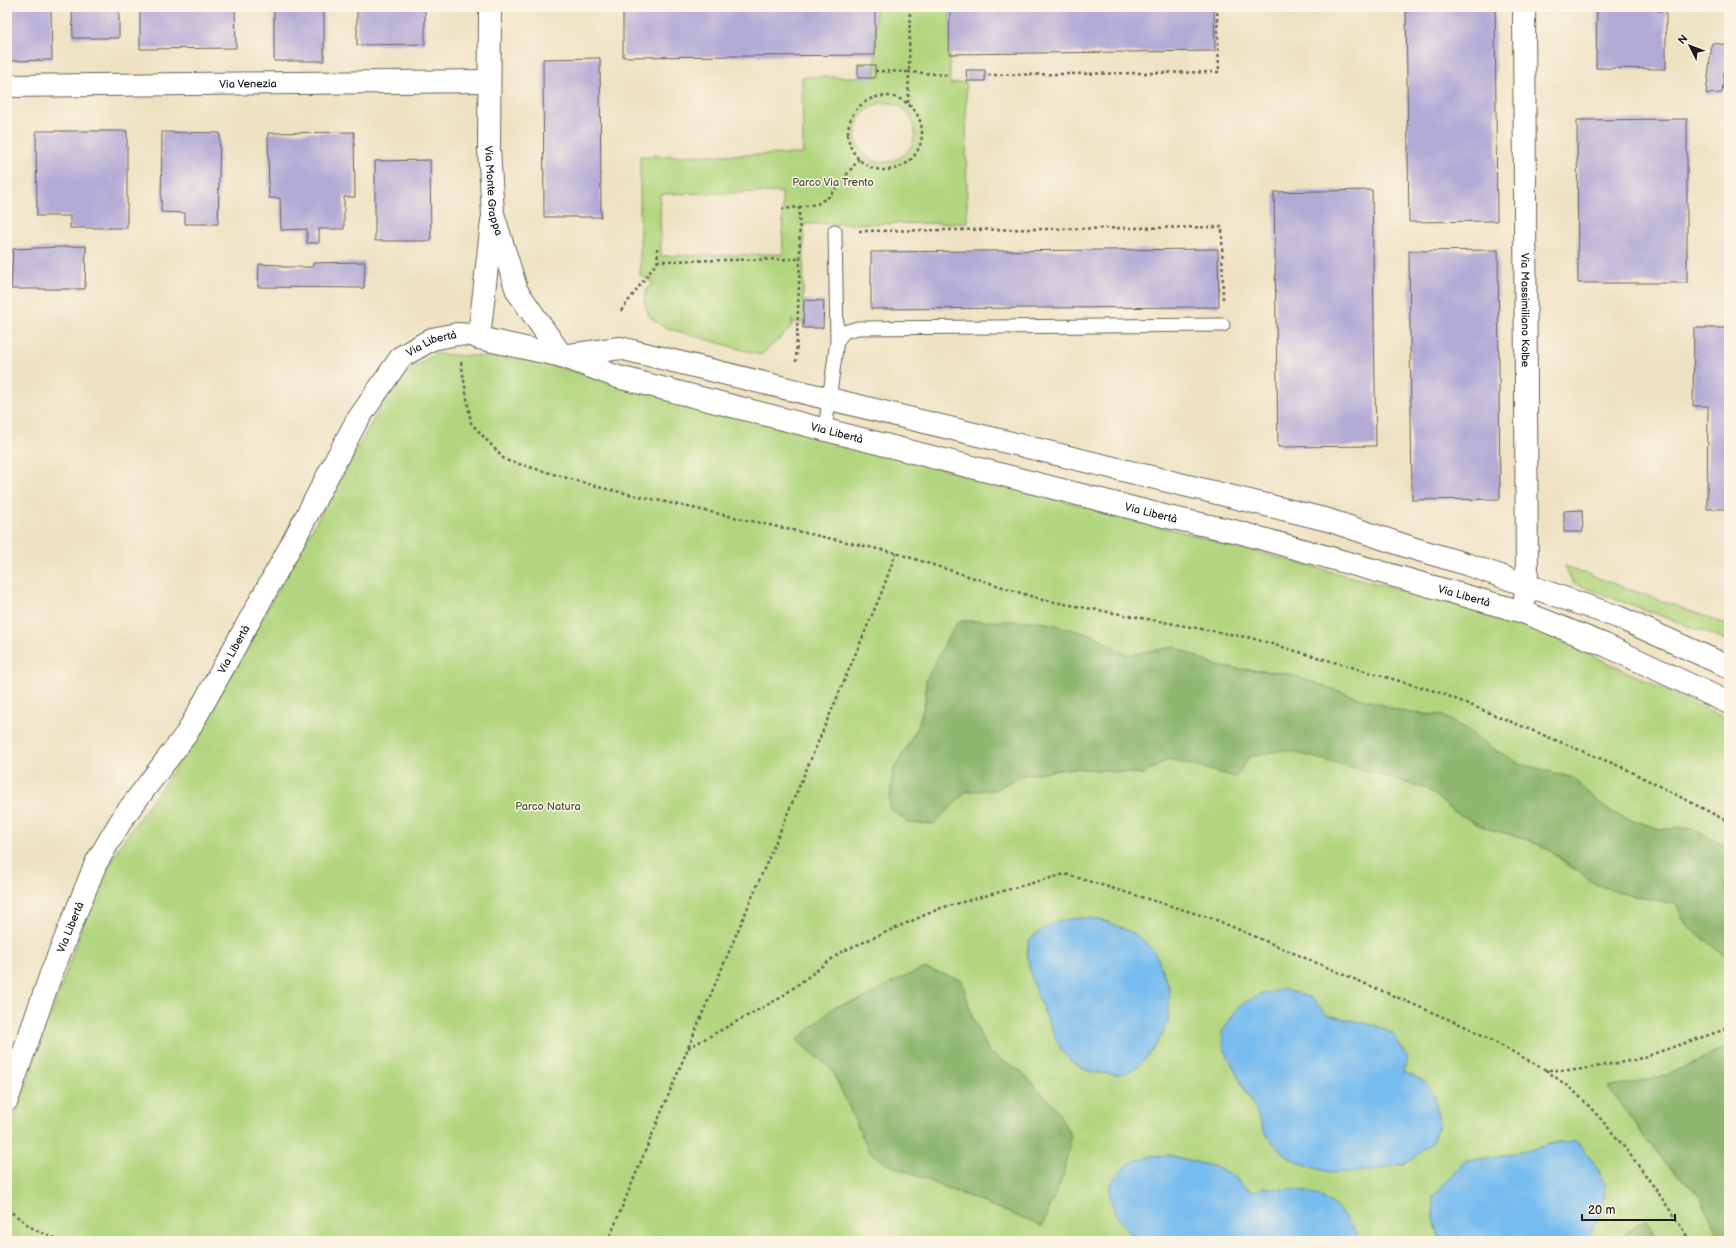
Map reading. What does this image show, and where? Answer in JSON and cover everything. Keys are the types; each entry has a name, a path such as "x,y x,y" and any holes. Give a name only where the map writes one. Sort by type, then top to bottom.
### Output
{"street":[{"name":"Via Monte Grappa","path":"490,7 488,81 489,149 493,214 517,291 562,356"},
{"name":"Via Massimiliano Kolbe","path":"1523,612 1527,585 1524,7"},
{"name":"Via Venezia","path":"7,86 488,81"},
{"path":"479,338 493,214"},
{"name":"Via Libertà","path":"7,1100 51,974 96,863 124,816 187,733 284,558 356,422 401,357 432,339 457,334 472,335 479,338 562,356 618,377 1168,517 1238,532 1523,612 1605,645 1729,703"},
{"name":"Via Libertà","path":"562,356 620,348 1328,520 1527,585 1618,617 1729,667"}],"lane":[{"path":"825,430 837,341 835,231"},
{"path":"837,341 844,332 858,328 1223,325"}],"path":[{"path":"908,104 910,7"},
{"path":"988,75 1219,72 1217,7"},
{"path":"875,71 948,75"},
{"path":"888,95 901,99 916,110 921,121 923,132 921,144 916,155 908,163 897,169 886,170 868,167 859,159 850,147 848,137 850,120 856,110 865,101 876,96 888,95"},
{"path":"782,209 818,204 830,196 859,159"},
{"path":"795,390 800,259 799,207"},
{"path":"835,231 1222,227 1223,325"},
{"path":"621,311 658,261 657,248"},
{"path":"658,261 800,259"},
{"path":"463,376 471,423 505,460 602,488 896,553 1043,600 1251,638 1440,692 1626,769 1729,822"},
{"path":"608,1241 688,1048 881,594 896,553"},
{"path":"688,1048 780,998 842,952 942,908 1065,874 1214,919 1471,1029 1546,1070 1579,1096 1610,1130 1671,1210 1690,1241"},
{"path":"1546,1070 1576,1070 1635,1060 1729,1028"},
{"path":"7,1209 35,1230 63,1241"}],"green space":[{"name":"Parco Via Trento","path":"876,7 950,7 950,84 966,82 967,223 804,224 803,323 792,323 792,319 791,328 761,355 663,327 649,316 644,301 647,289 653,283 640,275 640,156 803,154 802,77 875,77","holes":["880,103 892,103 903,109 908,114 914,126 915,132 914,139 909,150 894,160 882,162 871,159 862,152 857,143 855,132 858,121 866,111","782,192 783,254 661,256 660,194"]},
{"name":"Parco Natura","path":"435,354 527,359 1522,622 1729,720 1729,849 1692,829 1659,829 1612,813 1573,778 1521,764 1495,750 1469,731 1441,715 1408,713 1286,673 1219,667 1175,647 1126,655 1096,636 926,680 926,693 921,717 912,738 893,771 934,824 967,791 995,790 1022,775 1074,768 1144,774 1168,759 1234,776 1250,756 1285,749 1427,789 1452,810 1485,828 1524,838 1551,851 1570,867 1624,894 1676,904 1687,926 1729,959 1729,1046 1665,1076 1609,1087 1647,1140 1670,1168 1700,1196 1721,1241 1659,1241 1647,1219 1631,1228 1620,1241 1584,1241 1602,1212 1595,1164 1577,1142 1554,1143 1527,1151 1464,1162 1433,1197 1434,1217 1440,1241 1362,1241 1338,1209 1319,1195 1263,1188 1253,1191 1243,1186 1236,1178 1215,1167 1168,1155 1134,1237 1140,1241 7,1241 7,1139 88,910 119,847 190,747 397,378","holes":["1089,918 1110,922 1157,957 1169,986 1167,1023 1147,1057 1107,1074 1091,1072 1078,1066 1041,1003 1031,975 1027,953 1029,940 1050,925 1071,919","962,980 972,1017 989,1052 1022,1072 1055,1107 1042,1226 888,1164 870,1151 832,1070 834,1007 863,999 893,982","1313,999 1327,1015 1374,1025 1393,1034 1403,1072 1425,1081 1435,1098 1439,1125 1432,1142 1264,1132 1254,1106 1237,1075"]},
{"path":"1565,566 1729,625 1729,641 1573,583"},
{"path":"958,621 1039,621 1096,636 1126,655 1175,647 1219,667 1285,673 1408,713 1441,715 1469,731 1495,750 1521,764 1573,778 1612,813 1659,829 1692,829 1728,847 1729,959 1687,926 1676,904 1624,894 1595,884 1551,851 1524,838 1485,828 1452,810 1427,789 1371,772 1285,750 1250,756 1235,777 1168,759 1144,774 1074,768 1022,775 995,790 967,791 934,824 909,823 889,808 893,771 917,730 926,698 926,680"},
{"path":"924,968 962,980 972,1017 989,1052 1022,1072 1055,1107 1071,1136 1063,1176 1042,1226 887,1164 869,1151 832,1070 797,1040 834,1007 863,999 893,982"},
{"path":"1729,1046 1729,1241 1721,1241 1700,1196 1671,1168 1647,1140 1608,1087 1665,1076"},
{"path":"1647,1219 1659,1241 1620,1241 1631,1228"}],"water":[{"path":"1089,918 1128,930 1144,941 1158,959 1168,986 1170,997 1169,1011 1167,1024 1164,1031 1156,1045 1144,1060 1138,1066 1125,1073 1112,1074 1086,1070 1077,1066 1066,1056 1059,1046 1042,1006 1031,974 1028,951 1029,940 1056,922 1070,919"},
{"path":"1285,989 1313,999 1327,1015 1374,1025 1393,1034 1408,1058 1403,1072 1425,1081 1435,1098 1439,1125 1432,1142 1409,1162 1373,1171 1331,1173 1300,1163 1281,1152 1264,1132 1254,1106 1224,1049 1222,1032 1239,1006 1261,994"},
{"path":"1577,1142 1598,1169 1605,1186 1602,1208 1592,1229 1584,1241 1440,1241 1434,1217 1433,1197 1464,1162 1527,1151 1554,1143"},
{"path":"1168,1155 1215,1167 1236,1178 1243,1186 1253,1191 1262,1188 1297,1190 1319,1195 1338,1209 1362,1241 1140,1241 1129,1232 1119,1220 1111,1199 1111,1186 1113,1180 1126,1166 1146,1157"}],"building":[{"path":"7,7 51,7 52,60 7,61"},
{"path":"72,7 119,7 119,38 73,38"},
{"path":"140,7 235,7 236,48 140,49"},
{"path":"274,7 324,7 324,61 274,61"},
{"path":"357,7 425,7 425,44 357,45"},
{"path":"623,7 875,7 875,55 623,57"},
{"path":"950,7 1214,7 1215,51 949,54"},
{"path":"1406,7 1495,7 1497,221 1409,222"},
{"path":"1597,7 1658,7 1658,11 1666,11 1666,69 1596,68"},
{"path":"1712,43 1727,45 1722,93 1706,94"},
{"path":"600,58 601,217 544,217 543,59"},
{"path":"858,65 875,65 875,78 858,78"},
{"path":"966,70 985,70 985,81 967,81"},
{"path":"1687,119 1687,283 1578,283 1577,120"},
{"path":"36,131 127,131 127,228 70,228 70,216 37,216"},
{"path":"162,132 220,133 218,224 185,224 185,213 161,212"},
{"path":"354,132 355,197 344,197 344,229 319,229 319,243 307,243 307,229 281,230 280,198 269,198 268,133"},
{"path":"430,160 431,241 375,241 375,161"},
{"path":"1372,190 1376,446 1278,447 1274,192"},
{"path":"86,246 85,289 11,289 13,249"},
{"path":"1218,249 1219,307 871,309 871,252"},
{"path":"1498,250 1500,499 1412,500 1409,251"},
{"path":"365,262 364,288 258,287 259,264 281,265 281,267 313,267 313,263"},
{"path":"804,300 824,301 823,328 803,328"},
{"path":"1694,328 1729,328 1729,509 1707,509 1708,406 1693,406"},
{"path":"1582,510 1583,532 1564,532 1564,511"}]}
